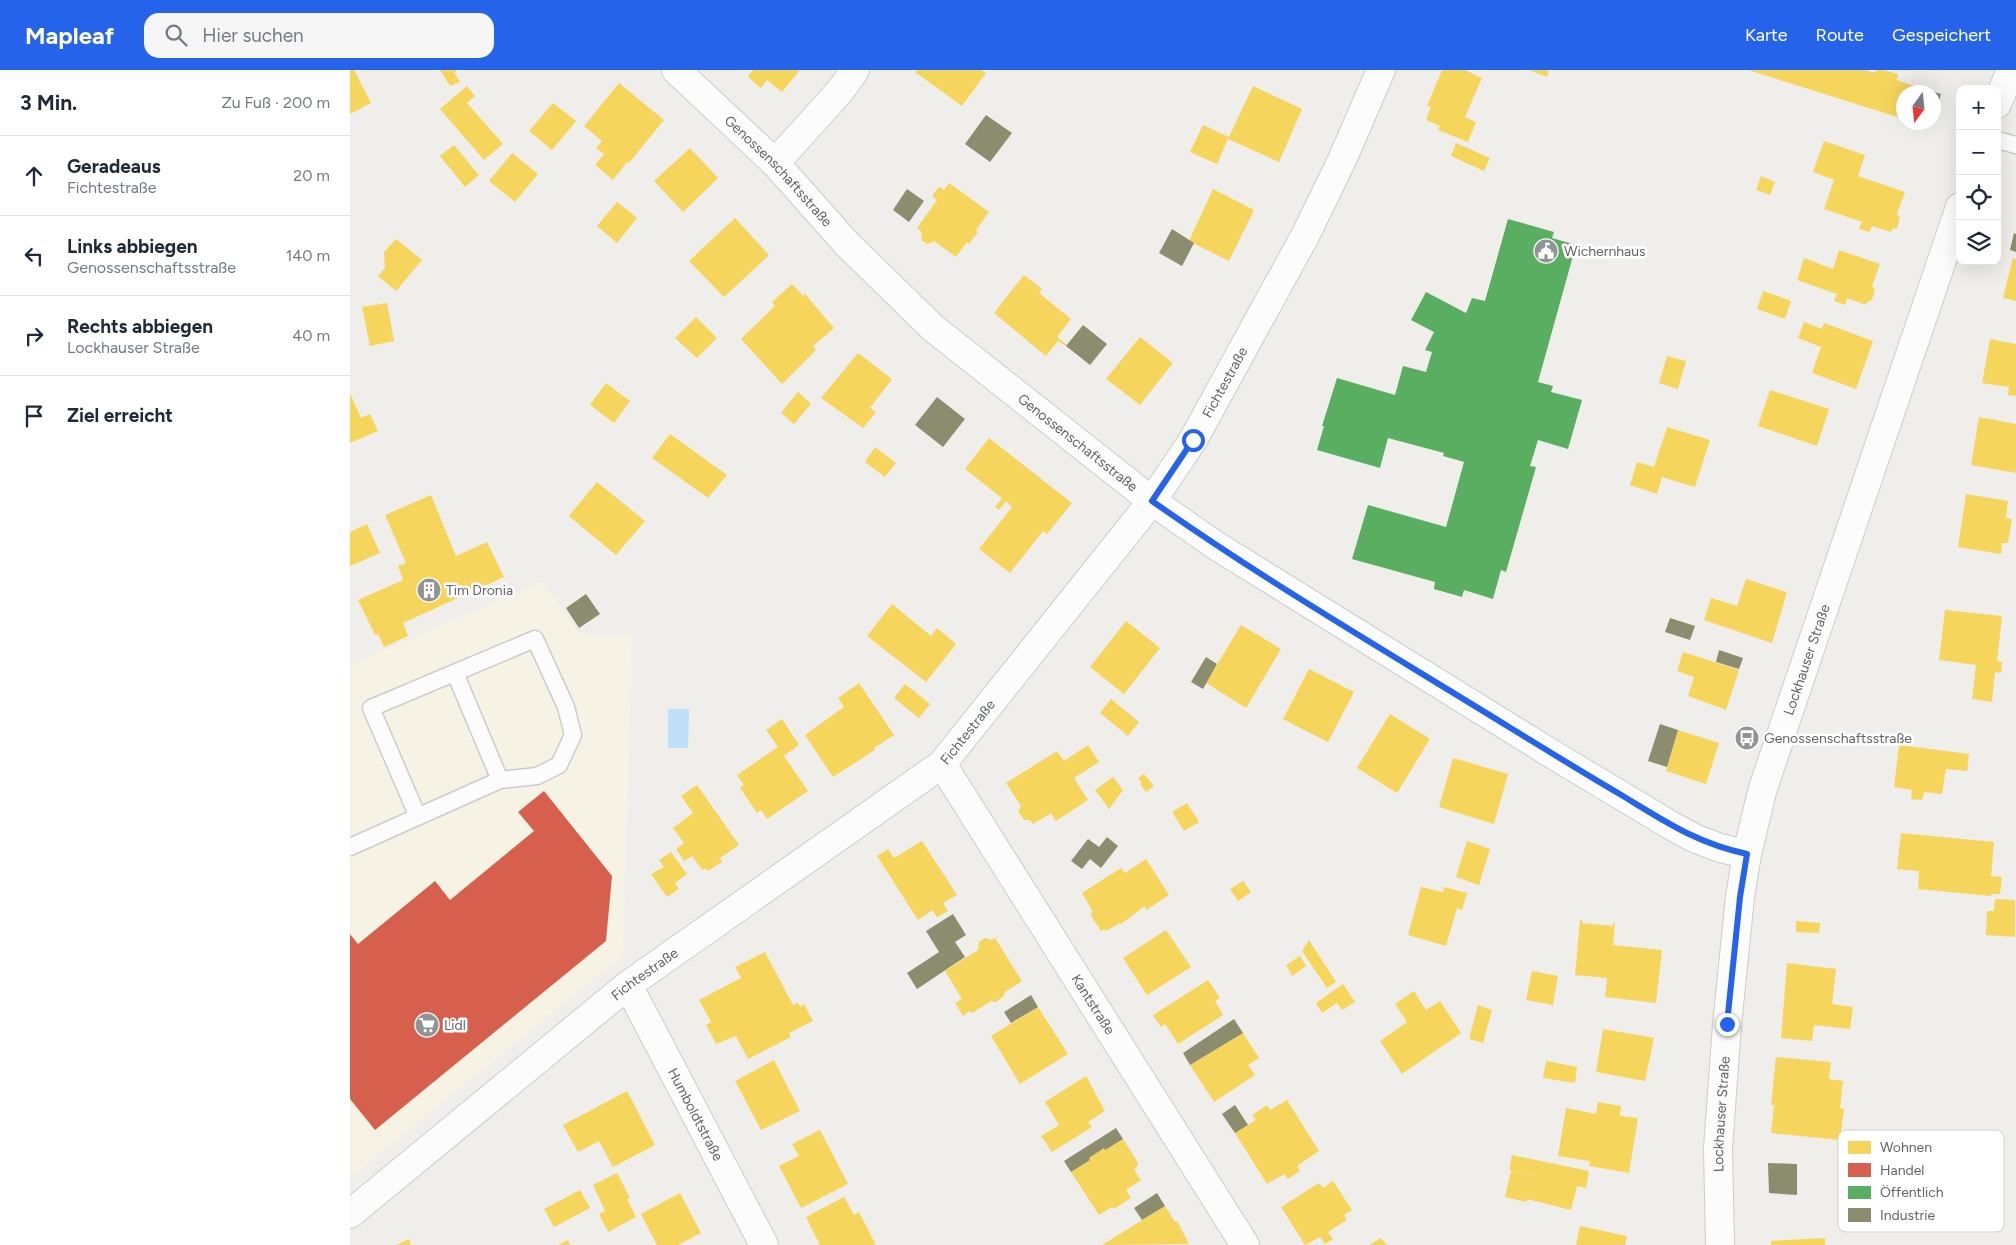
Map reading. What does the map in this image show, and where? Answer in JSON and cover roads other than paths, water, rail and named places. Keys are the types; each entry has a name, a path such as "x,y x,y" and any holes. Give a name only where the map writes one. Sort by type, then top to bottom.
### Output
{"street":[{"name":"Genossenschaftsstraße","path":"676,70 775,163 847,244 932,328 1152,501 1223,550 1552,754 1672,826 1694,838 1720,848 1747,854"},
{"path":"775,163 840,91 856,70"},
{"name":"Fichtestraße","path":"350,1214 628,985 942,764 1152,501 1193,440 1306,234 1342,160 1381,70"},
{"path":"2001,94 2011,70"},
{"name":"Lockhauser Straße","path":"1720,1245 1718,1148 1721,1094 1740,897 1747,854 1763,788 1956,219"},
{"name":"Kantstraße","path":"942,764 1244,1245"},
{"name":"Humboldtstraße","path":"628,985 764,1245"}],"lane":[{"path":"2001,141 2016,145"},
{"path":"350,847 500,780 537,776 559,765 573,735 566,707 535,639 371,708 418,816"},
{"path":"455,672 500,780"}],"water":[{"path":"668,709 689,709 688,748 668,748"}],"place":[{"name":"Wichernhaus","path":"1546,251"},
{"name":"Tim Dronia","path":"429,590"},
{"name":"Genossenschaftsstraße","path":"1747,738"},
{"name":"Lidl","path":"427,1025"}]}
